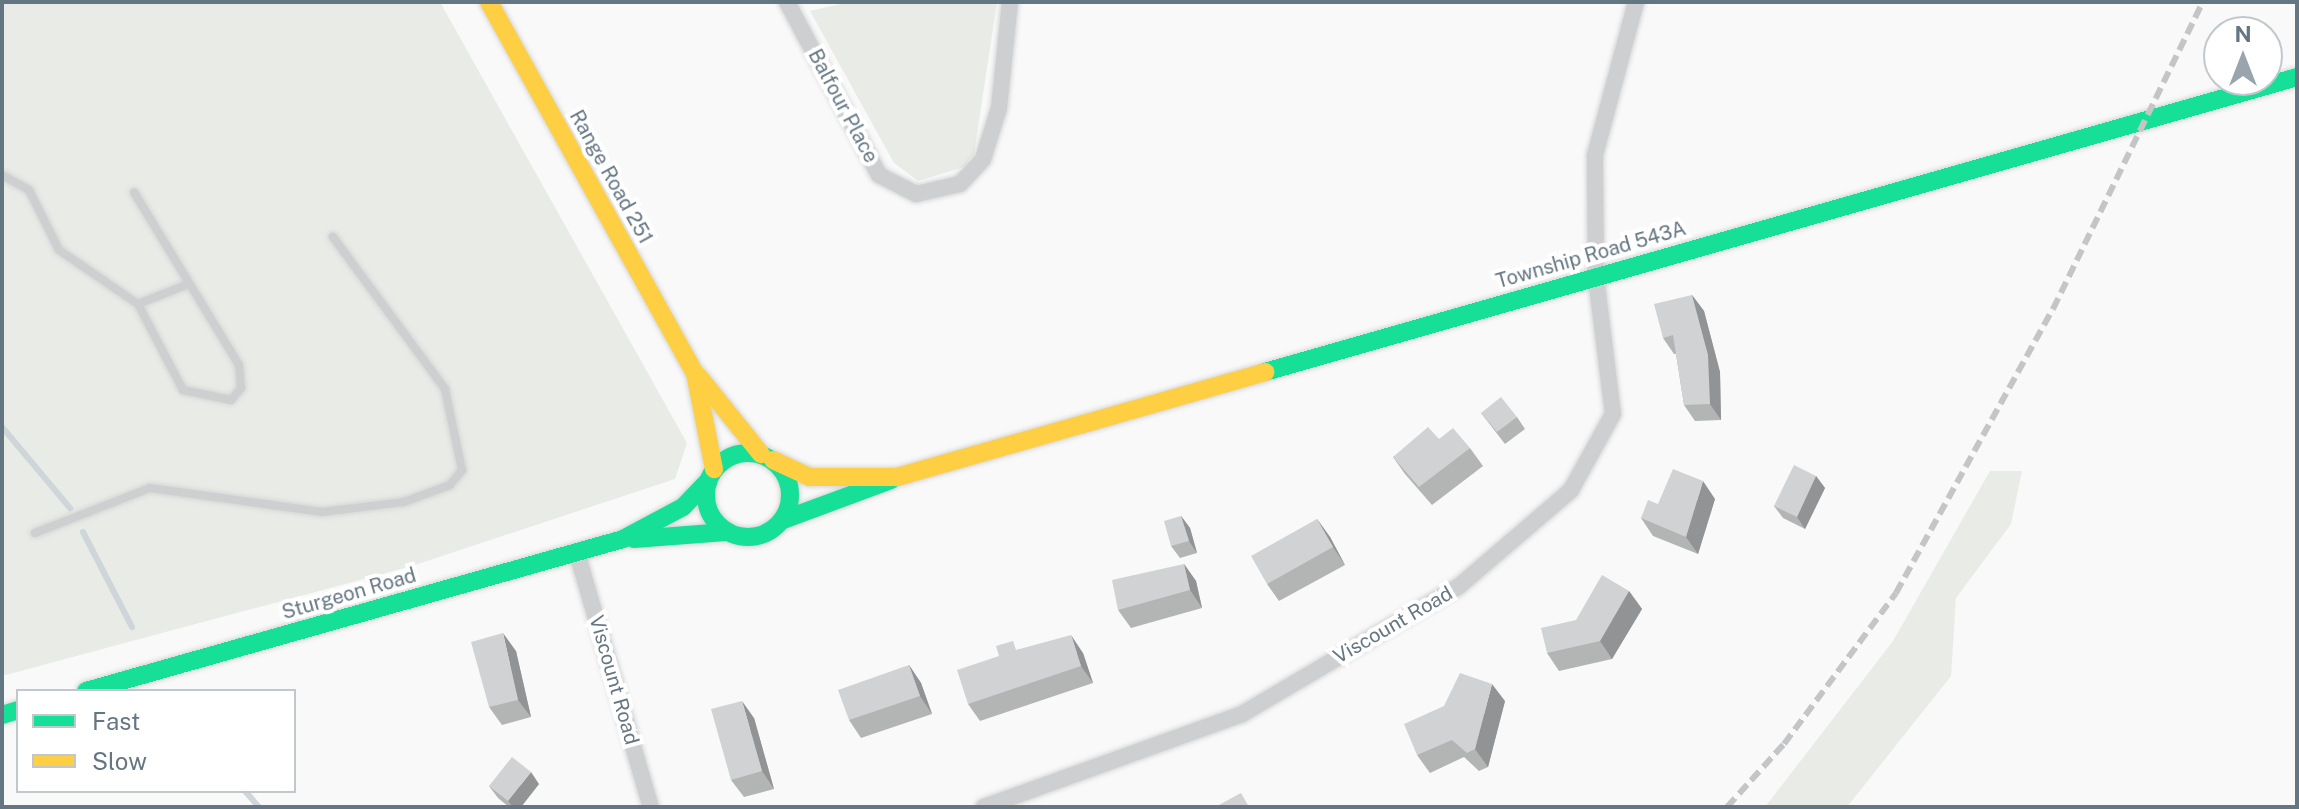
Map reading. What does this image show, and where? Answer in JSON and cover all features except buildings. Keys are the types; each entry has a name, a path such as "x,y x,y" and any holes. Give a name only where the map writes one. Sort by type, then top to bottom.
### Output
{"main road":[{"name":"Range Road 251","path":"489,2 695,373 767,457"},
{"name":"Township Road 543A","path":"783,520 857,498 897,477 2297,77"},
{"name":"Range Road 251","path":"695,373 711,475"},
{"path":"735,454 767,457 789,482 783,520 763,535 726,532 708,509 711,475 735,454"},
{"name":"Township Road 543A","path":"767,457 809,477 897,477"},
{"name":"Sturgeon Road","path":"93,689 623,539 683,507 711,475"},
{"name":"Sturgeon Road","path":"623,539 726,532"}],"street":[{"name":"Balfour Place","path":"787,2 879,175 916,194 960,184 983,159 999,108 1010,2"},
{"name":"Viscount Road","path":"984,807 1242,714 1458,587 1571,490 1613,414 1596,277 1595,155 1636,2"},
{"name":"Viscount Road","path":"577,553 651,807"}],"lane":[{"path":"2,175 29,190 59,250 138,304 183,390 231,400 243,374 186,285 134,192"},
{"path":"35,533 150,488 322,512 404,502 450,485 462,470 445,389 333,237"},
{"path":"138,304 186,285"}],"shaded area":[{"path":"2,2 440,2 687,443 675,479 412,566 2,676"},
{"path":"849,2 997,2 974,154 964,167 918,181 894,163 810,11"},
{"path":"1990,471 2022,471 2011,524 1956,598 1951,676 1847,807 1765,807 1893,641"}],"waterway":[{"path":"2,427 70,508"},
{"path":"83,532 132,627"},
{"path":"247,793 259,807"}],"railway":[{"path":"1727,807 1784,744 1896,593 2053,309 2203,2"}],"traffic: fast":[{"path":"1265,372 2297,77"},
{"path":"740,453 756,453 772,460 783,471 790,495 787,511 778,525 756,537 740,537 724,530 713,519 706,503 706,487 713,471 724,460 740,453"},
{"path":"783,520 891,480"},
{"path":"93,689 623,539 683,507 708,481"},
{"path":"634,539 726,532"},
{"path":"2,715 16,711"}],"traffic: slow":[{"path":"489,2 695,373 714,469"},
{"path":"773,460 809,477 897,477 1265,372"},
{"path":"699,377 761,454"}]}
